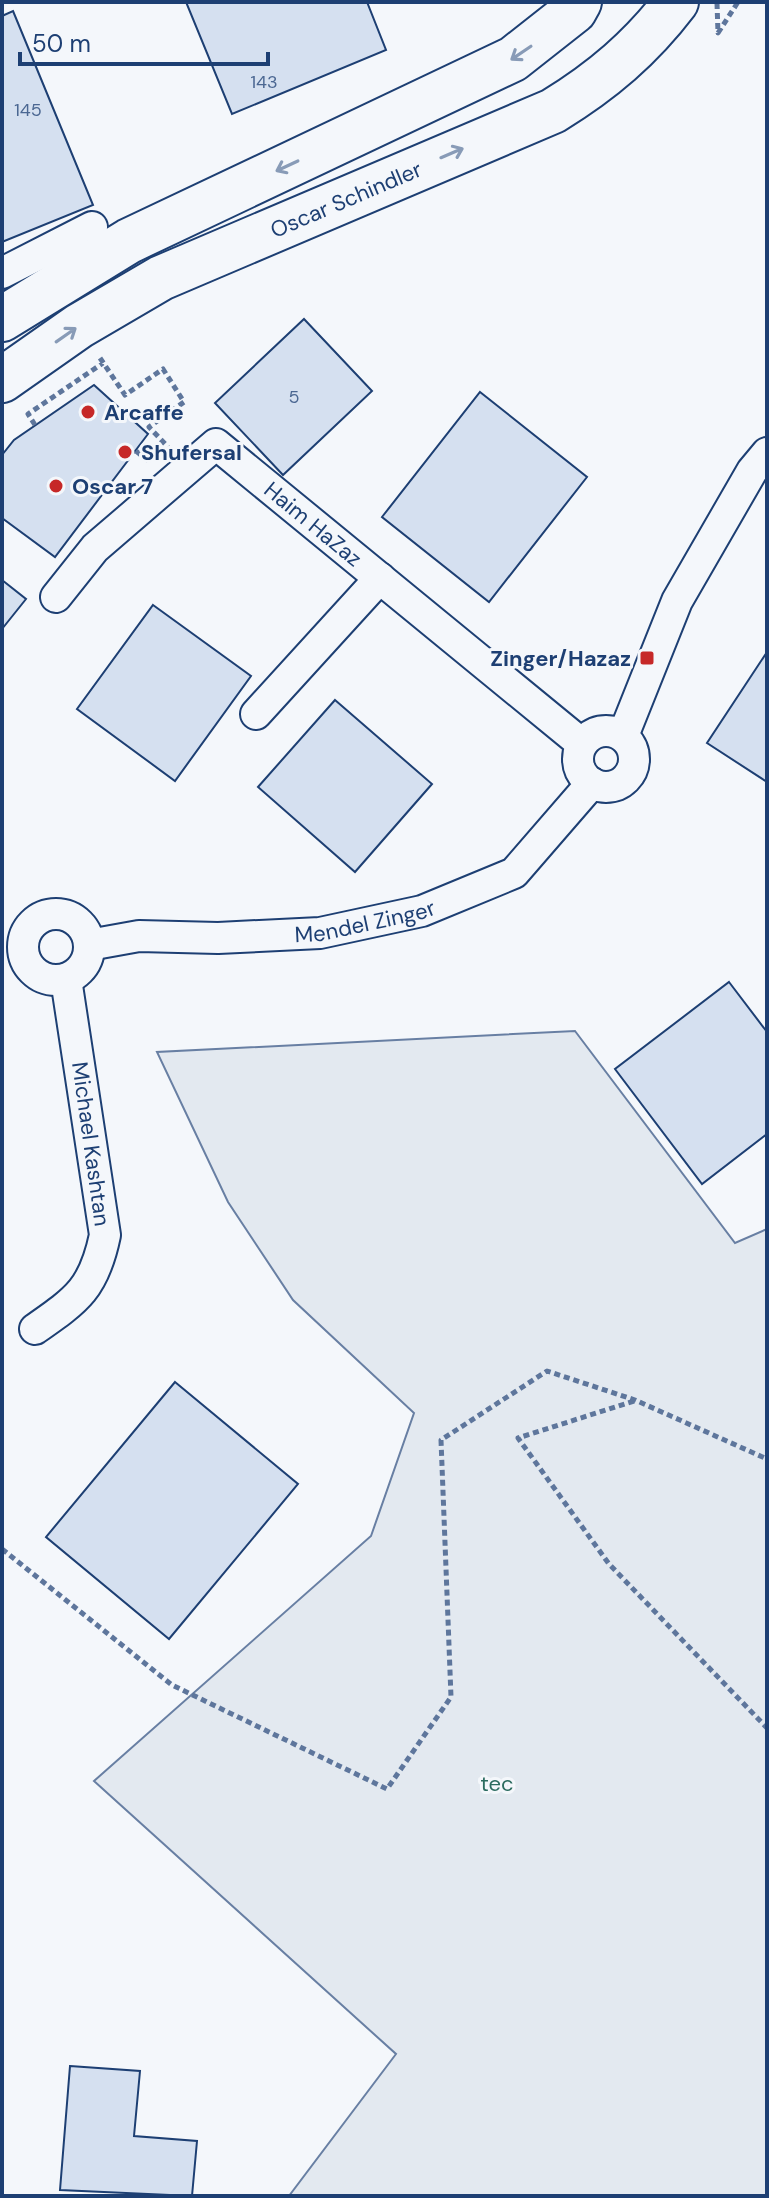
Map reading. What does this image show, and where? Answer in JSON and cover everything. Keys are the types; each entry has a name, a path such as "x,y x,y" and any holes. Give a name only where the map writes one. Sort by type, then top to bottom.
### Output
{"main road":[{"path":"2,319 129,241 513,59 574,11 579,2"},
{"name":"Oscar Schindler","path":"2,380 79,326 209,255 553,111 593,87 629,57 676,2"}],"street":[{"path":"2,273 92,227"},
{"path":"56,597 95,548 216,444"},
{"name":"Haim HaZaz","path":"216,444 582,744"},
{"path":"623,736 677,601 752,471 767,453"},
{"path":"256,714 380,578"},
{"path":"605,730 623,736 633,751 634,761 626,778 610,786 592,783 580,770 578,752 582,744 596,732 605,730"},
{"name":"Mendel Zinger","path":"89,945 139,936 218,938 320,933 422,911 514,873 592,783"},
{"path":"52,913 73,918 81,925 89,945 86,962 66,979 57,981 38,976 14,963 33,922 52,913"},
{"name":"Michael Kashtan","path":"35,1329 74,1302 98,1270 105,1235 66,979"}],"path":[{"path":"716,2 718,33 738,2"},
{"path":"79,326 125,395 163,369 184,402 149,427 171,450 216,444"},
{"path":"35,425 28,414 103,363"},
{"path":"2,1549 172,1685 387,1789 451,1697 441,1440 547,1371 635,1400 767,1459"},
{"path":"635,1400 518,1438 609,1564 767,1728"}],"green space":[{"name":"tec","path":"575,1031 735,1243 767,1229 767,2196 289,2196 396,2054 94,1781 371,1536 414,1413 293,1300 228,1202 157,1052"}],"building":[{"path":"186,2 367,2 386,50 232,114"},
{"path":"13,11 93,205 2,242 2,16"},
{"path":"304,319 372,391 283,475 215,403"},
{"name":"Oscar 7","path":"94,385 148,434 55,557 2,518 2,455 14,440"},
{"path":"480,392 587,477 489,602 382,517"},
{"path":"2,580 26,599 2,629"},
{"path":"153,605 251,676 175,781 77,709"},
{"path":"767,652 767,782 707,743"},
{"path":"335,700 432,784 355,872 258,787"},
{"path":"729,982 767,1032 767,1134 702,1184 615,1069"},
{"path":"175,1382 298,1484 169,1639 46,1537"},
{"path":"70,2066 140,2071 134,2136 197,2141 192,2196 60,2190"}],"place":[{"name":"Arcaffe","path":"88,412"},
{"name":"Shufersal","path":"125,452"},
{"name":"Oscar 7","path":"56,486"},
{"name":"Zinger/Hazaz","path":"647,658"}]}
